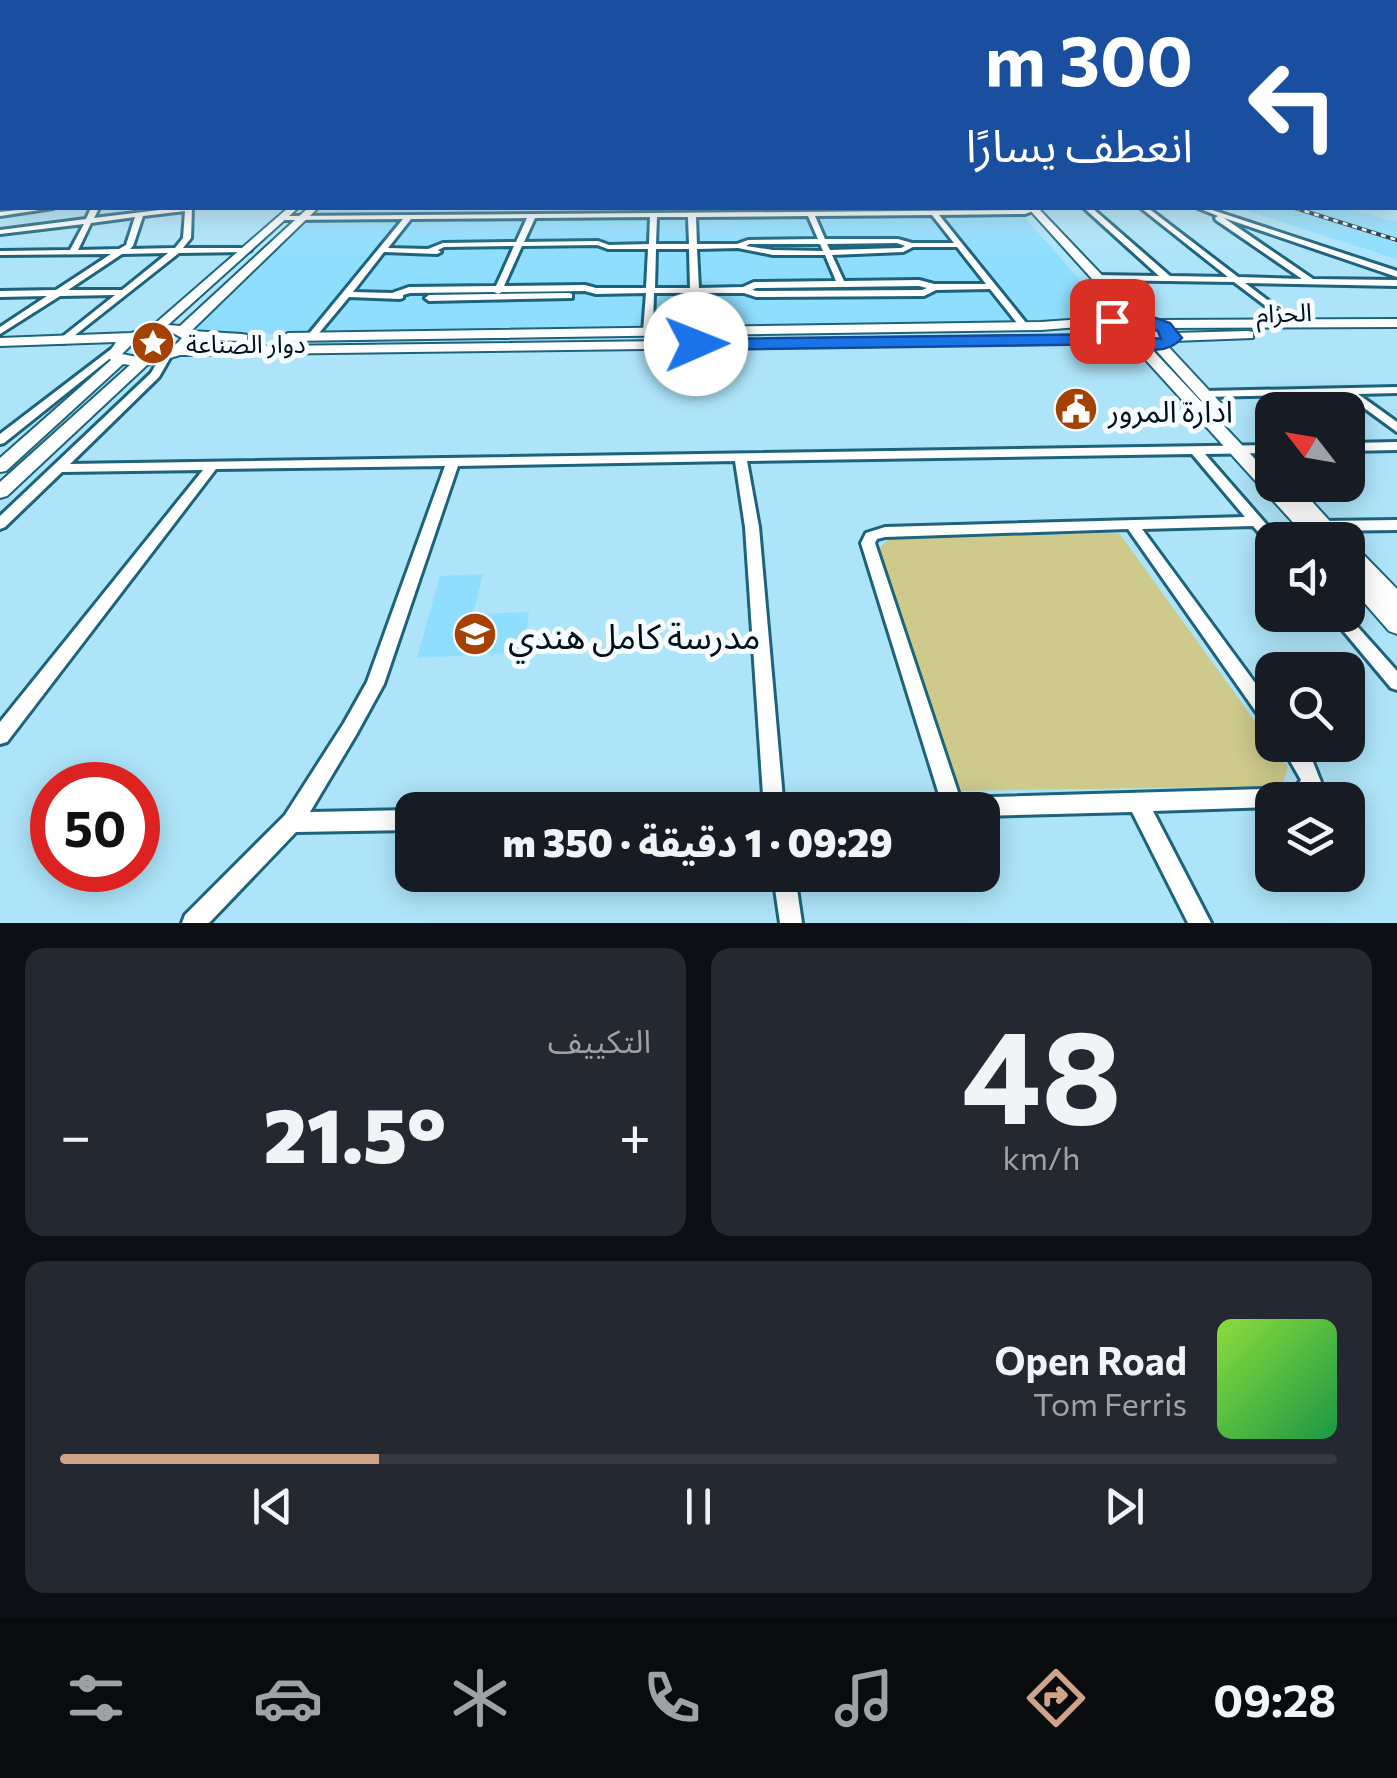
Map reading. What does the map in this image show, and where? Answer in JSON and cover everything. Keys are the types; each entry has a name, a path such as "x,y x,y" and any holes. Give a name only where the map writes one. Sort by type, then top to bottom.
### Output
{"main road":[{"path":"1029,210 1135,318"},
{"path":"1029,210 1116,320"},
{"path":"154,331 248,250 299,213"},
{"path":"0,492 144,361 188,343 187,333 299,213"},
{"path":"171,353 696,338 1135,318 1158,324 1397,322"},
{"path":"1116,320 1110,329 1131,341 1246,449 1315,522"},
{"path":"1158,324 1204,394 1255,456"},
{"path":"0,342 135,336 154,331 311,337 648,332 696,338"},
{"name":"الحزام","path":"696,338 1166,341 1397,332"},
{"path":"0,467 135,336"},
{"path":"0,353 116,353 144,361"},
{"path":"1300,502 1316,522"},
{"path":"1365,569 1397,604"},
{"path":"1365,589 1397,625"}],"street":[{"path":"0,214 33,210"},
{"path":"73,252 95,210"},
{"path":"0,232 173,210"},
{"path":"62,341 180,249 186,238 189,210"},
{"path":"299,213 532,216 600,210"},
{"path":"299,213 600,210 692,215 1004,210"},
{"path":"1090,210 1167,278"},
{"path":"1147,210 1292,323"},
{"path":"1206,210 1312,281"},
{"path":"1209,210 1397,274"},
{"path":"934,213 1024,326"},
{"path":"0,331 130,246 140,214"},
{"path":"811,214 841,284"},
{"path":"648,332 654,215"},
{"path":"692,215 696,338"},
{"path":"497,293 532,216"},
{"path":"311,337 409,217"},
{"path":"382,250 518,248 596,252 608,247 738,246 752,251 825,246 903,250 911,245 959,245"},
{"path":"0,252 248,250"},
{"path":"1097,277 1397,283"},
{"path":"744,290 754,286 841,284 993,286"},
{"path":"346,294 396,294 404,298 497,293 586,296 596,292 694,290 744,290 756,294 924,293 934,287"},
{"path":"0,294 121,292"},
{"path":"0,440 116,353"},
{"path":"0,524 155,375 171,353"},
{"path":"1346,390 1397,428"},
{"path":"1204,394 1397,390"},
{"path":"1365,447 1397,446"},
{"path":"59,468 1255,449"},
{"path":"1195,450 1256,520"},
{"path":"740,456 752,527 773,792"},
{"path":"193,923 292,822 375,684 452,462"},
{"path":"0,736 212,466"},
{"path":"947,792 869,540 885,532 1256,520"},
{"path":"1132,525 1255,696"},
{"path":"1365,530 1397,525"},
{"path":"1353,632 1397,682"},
{"path":"1000,806 1300,797 1311,782 1300,762"},
{"path":"1138,802 1200,923"},
{"path":"292,822 395,820"},
{"path":"786,892 791,923"}],"shaded area":[{"path":"1244,210 1352,210 1397,222 1397,259"},
{"path":"1022,214 1105,309 1104,315 1044,322 236,334 203,333 195,328 309,220"},
{"path":"1119,533 1255,721 1255,762 1284,762 1288,767 1283,782 1255,782 1255,786 952,791 877,550 889,539"},
{"name":"مدرسة كامل هندي","path":"483,574 473,614 529,612 523,652 417,658 440,576"}],"railway":[{"path":"1301,210 1397,240"}],"place":[{"name":"دوار الصناعة","path":"153,343"},
{"name":"ادارة المرور","path":"1076,409"},
{"name":"مدرسة كامل هندي","path":"475,634"}],"route":[{"path":"696,344 1124,339 1153,345 1166,344 1173,338 1169,330 1147,320 1112,321"}]}
